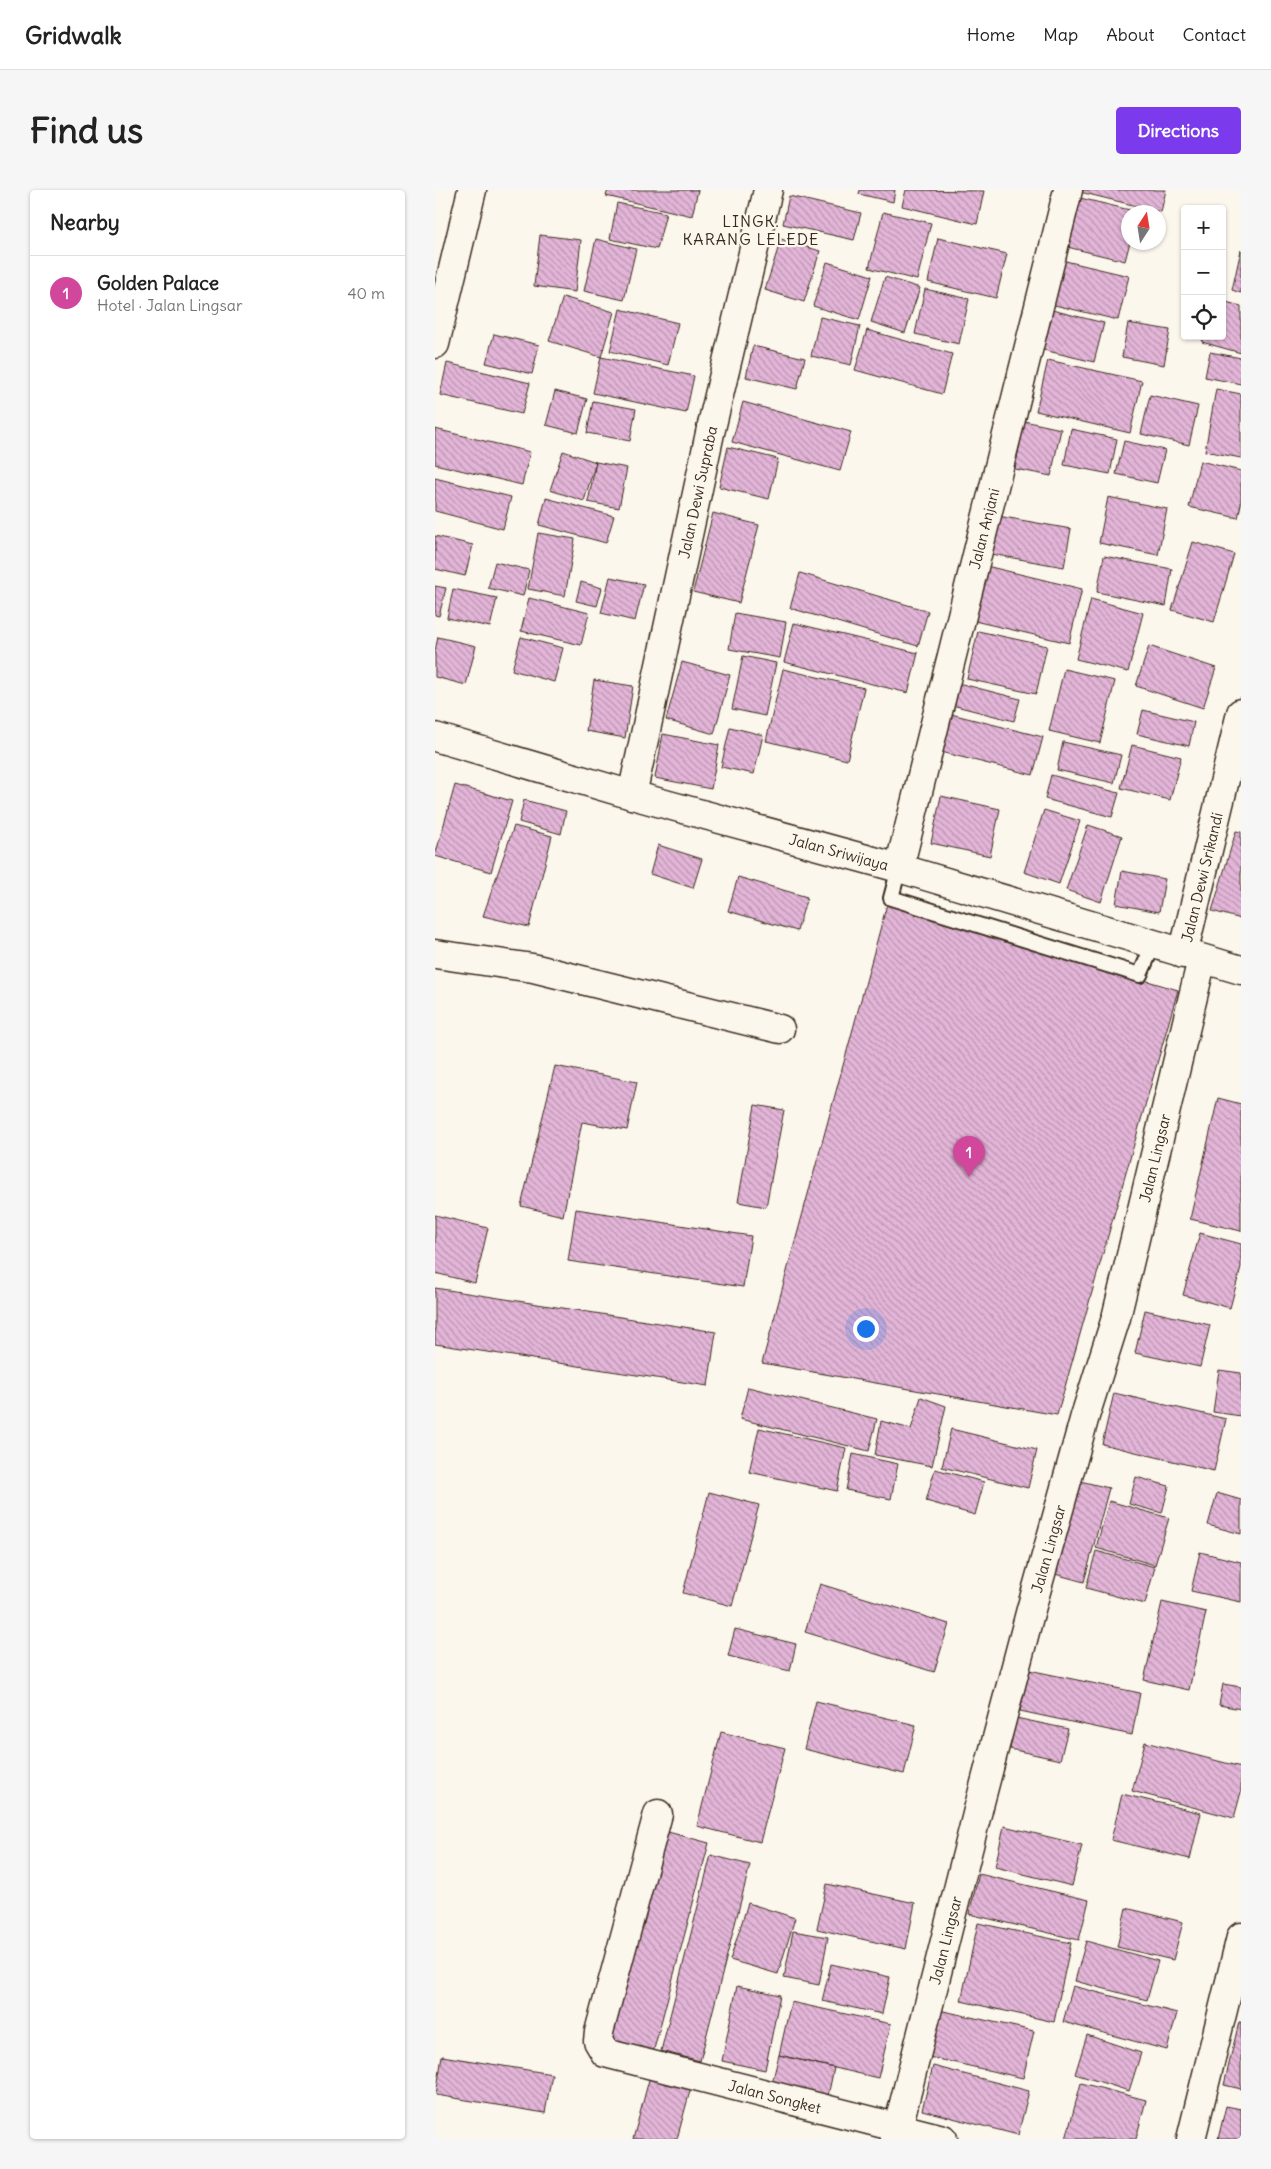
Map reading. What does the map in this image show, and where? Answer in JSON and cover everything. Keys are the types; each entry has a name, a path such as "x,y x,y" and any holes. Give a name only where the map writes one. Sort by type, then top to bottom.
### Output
{"street":[{"path":"435,344 472,190"},
{"name":"Jalan Dewi Supraba","path":"632,795 710,433 768,190"},
{"name":"Jalan Anjani","path":"899,868 1068,190"},
{"name":"Jalan Dewi Srikandi","path":"1193,957 1241,713"},
{"name":"Jalan Sriwijaya","path":"435,737 632,795 899,868 1241,970"},
{"path":"435,954 533,968 780,1029"},
{"name":"Jalan Lingsar","path":"896,2134 1030,1613 1085,1416 1116,1318 1193,957"},
{"name":"Jalan Songket","path":"658,1814 599,2032 598,2041 605,2053 896,2134 943,2139"},
{"path":"1191,2139 1241,1937"}],"building":[{"path":"608,190 698,190 692,216 606,196"},
{"path":"860,190 895,190 893,202 859,194"},
{"path":"906,190 984,191 977,224 902,206"},
{"path":"1080,190 1166,190 1163,205 1133,205 1080,192"},
{"path":"789,196 861,213 854,240 783,224"},
{"path":"1076,197 1121,208 1121,250 1128,250 1125,261 1063,246"},
{"path":"617,203 666,213 657,249 610,239"},
{"path":"883,212 931,223 917,280 869,268"},
{"path":"540,235 581,240 575,292 534,286"},
{"path":"938,238 1007,254 996,298 928,282"},
{"path":"596,239 636,249 624,300 584,291"},
{"path":"781,239 820,251 804,302 765,290"},
{"path":"1241,250 1241,293 1232,290"},
{"path":"1057,259 1129,276 1118,320 1046,303"},
{"path":"827,262 872,276 859,320 813,306"},
{"path":"885,277 920,288 905,333 871,322"},
{"path":"925,289 969,299 959,344 915,334"},
{"path":"563,297 614,312 601,357 549,341"},
{"path":"1226,302 1241,306 1241,353 1202,342 1202,340 1226,340"},
{"path":"1044,308 1104,323 1094,362 1035,348"},
{"path":"620,309 678,323 668,365 610,351"},
{"path":"820,317 860,326 851,365 811,356"},
{"path":"1128,323 1170,330 1164,365 1122,357"},
{"path":"867,330 952,354 942,394 855,370"},
{"path":"494,334 539,345 532,374 486,363"},
{"path":"753,346 805,358 797,389 746,377"},
{"path":"1210,352 1241,358 1241,384 1205,377"},
{"path":"601,357 694,376 686,413 593,393"},
{"path":"1048,360 1142,381 1130,433 1036,411"},
{"path":"447,363 530,383 522,414 440,395"},
{"path":"1216,389 1241,394 1241,458 1205,451"},
{"path":"555,391 587,399 578,433 546,425"},
{"path":"1150,395 1198,406 1189,445 1141,434"},
{"path":"593,401 636,409 630,441 587,433"},
{"path":"743,402 851,432 840,471 732,442"},
{"path":"1024,421 1061,429 1051,476 1015,469"},
{"path":"435,429 530,452 522,485 435,464"},
{"path":"1071,429 1117,439 1110,474 1064,465"},
{"path":"1124,441 1165,450 1157,483 1116,474"},
{"path":"728,447 778,459 769,499 719,487"},
{"path":"563,451 596,462 584,501 550,490"},
{"path":"1200,461 1241,471 1241,504 1238,518 1189,507"},
{"path":"596,462 627,468 619,508 588,502"},
{"path":"435,478 511,497 503,529 435,511"},
{"path":"1108,497 1167,509 1158,555 1099,543"},
{"path":"546,498 614,516 606,543 539,525"},
{"path":"713,513 759,525 739,603 693,592"},
{"path":"998,516 1071,529 1064,567 991,554"},
{"path":"538,533 575,539 565,596 528,589"},
{"path":"435,536 473,545 465,576 435,569"},
{"path":"1193,542 1234,554 1214,622 1172,610"},
{"path":"1104,556 1172,569 1166,606 1097,592"},
{"path":"495,562 529,570 523,596 488,588"},
{"path":"982,565 1082,589 1069,643 970,620"},
{"path":"800,573 928,611 918,646 790,608"},
{"path":"610,577 644,584 635,621 601,613"},
{"path":"581,582 602,588 597,606 576,601"},
{"path":"435,586 446,588 439,616 435,615"},
{"path":"453,589 497,598 490,627 447,618"},
{"path":"529,598 589,613 581,645 521,631"},
{"path":"1091,599 1143,613 1128,672 1076,659"},
{"path":"735,613 786,622 780,658 729,649"},
{"path":"794,623 918,653 908,693 784,662"},
{"path":"978,631 1047,646 1036,694 967,679"},
{"path":"438,637 476,646 466,685 435,677 435,651"},
{"path":"521,637 563,648 554,682 512,670"},
{"path":"1149,646 1216,668 1203,708 1136,686"},
{"path":"743,656 776,663 765,716 732,709"},
{"path":"682,662 730,675 714,734 666,720"},
{"path":"783,669 864,688 847,760 766,741"},
{"path":"1064,669 1115,681 1100,743 1049,731"},
{"path":"594,680 633,686 625,738 586,731"},
{"path":"958,683 1020,699 1014,721 952,705"},
{"path":"1143,710 1194,722 1189,746 1137,734"},
{"path":"951,714 1043,737 1033,775 941,752"},
{"path":"730,727 763,735 754,774 721,767"},
{"path":"663,734 719,745 711,789 655,778"},
{"path":"1063,742 1121,755 1114,783 1057,770"},
{"path":"1132,745 1181,757 1170,800 1121,788"},
{"path":"1051,775 1119,793 1112,817 1045,799"},
{"path":"455,785 512,801 491,872 435,856"},
{"path":"941,796 1000,809 990,856 931,843"},
{"path":"524,800 566,811 561,834 519,822"},
{"path":"1044,810 1080,821 1059,884 1024,872"},
{"path":"1088,825 1122,836 1101,902 1066,890"},
{"path":"514,826 552,836 529,927 483,916"},
{"path":"1236,831 1241,832 1241,919 1212,911"},
{"path":"658,845 702,859 693,888 650,874"},
{"path":"1122,871 1165,879 1159,912 1116,904"},
{"path":"738,877 807,897 797,931 728,911"},
{"path":"887,904 1178,990 1057,1415 762,1363"},
{"path":"555,1066 637,1082 627,1130 582,1122 563,1216 521,1206"},
{"path":"1218,1098 1241,1104 1241,1231 1190,1219"},
{"path":"755,1105 784,1110 766,1207 738,1202"},
{"path":"576,1209 751,1236 743,1287 568,1261"},
{"path":"435,1215 488,1228 475,1283 435,1273"},
{"path":"1200,1233 1241,1244 1241,1267 1230,1308 1183,1295"},
{"path":"435,1288 716,1332 708,1386 435,1344"},
{"path":"1145,1310 1210,1325 1200,1367 1135,1353"},
{"path":"1219,1370 1241,1373 1241,1416 1213,1412"},
{"path":"748,1387 877,1419 869,1451 740,1419"},
{"path":"1114,1393 1226,1419 1214,1471 1102,1444"},
{"path":"921,1397 946,1406 932,1466 875,1455 881,1421 911,1429"},
{"path":"759,1428 846,1448 837,1491 749,1472"},
{"path":"951,1429 1037,1450 1028,1488 942,1467"},
{"path":"853,1454 898,1464 891,1499 846,1490"},
{"path":"935,1469 984,1482 975,1515 926,1501"},
{"path":"1136,1477 1169,1486 1162,1513 1129,1504"},
{"path":"1080,1481 1109,1488 1084,1582 1055,1574"},
{"path":"709,1492 759,1505 732,1606 683,1593"},
{"path":"1217,1493 1241,1500 1241,1534 1208,1525"},
{"path":"1109,1501 1169,1518 1155,1565 1096,1548"},
{"path":"1096,1551 1155,1567 1145,1604 1086,1588"},
{"path":"1200,1552 1241,1562 1241,1602 1191,1591"},
{"path":"820,1584 949,1624 934,1672 805,1632"},
{"path":"1162,1602 1206,1612 1189,1690 1144,1680"},
{"path":"735,1629 796,1644 790,1671 728,1656"},
{"path":"1029,1670 1140,1693 1132,1735 1020,1711"},
{"path":"1223,1684 1241,1687 1241,1709 1219,1705"},
{"path":"816,1701 916,1725 904,1774 804,1749"},
{"path":"1016,1718 1068,1729 1060,1760 1010,1749"},
{"path":"721,1732 785,1748 760,1842 697,1826"},
{"path":"1145,1742 1241,1767 1241,1792 1234,1818 1132,1791"},
{"path":"1122,1794 1201,1813 1190,1859 1111,1840"},
{"path":"1004,1826 1082,1845 1072,1886 995,1867"},
{"path":"657,1829 709,1843 653,2053 602,2039"},
{"path":"711,1855 750,1865 700,2061 661,2051"},
{"path":"979,1874 1089,1900 1079,1940 969,1914"},
{"path":"827,1884 915,1903 906,1949 817,1929"},
{"path":"748,1903 795,1918 778,1974 730,1960"},
{"path":"1126,1908 1183,1922 1173,1960 1117,1947"},
{"path":"978,1923 1071,1943 1054,2022 961,2001"},
{"path":"793,1931 828,1937 819,1985 784,1978"},
{"path":"1086,1941 1158,1961 1147,2000 1075,1981"},
{"path":"831,1964 890,1977 882,2014 822,2001"},
{"path":"737,1986 780,1995 765,2070 722,2061"},
{"path":"1073,1986 1177,2013 1167,2050 1063,2022"},
{"path":"791,2002 891,2024 878,2078 779,2055"},
{"path":"939,2010 1034,2031 1023,2078 929,2057"},
{"path":"1239,2022 1241,2022 1241,2089 1224,2085"},
{"path":"1087,2035 1141,2053 1129,2091 1075,2074"},
{"path":"779,2055 834,2068 828,2096 772,2083"},
{"path":"442,2056 552,2074 545,2113 436,2095"},
{"path":"933,2066 1029,2091 1018,2135 922,2110"},
{"path":"650,2076 691,2087 677,2139 633,2139"},
{"path":"1081,2083 1146,2100 1136,2139 1066,2139"},
{"path":"1226,2106 1241,2109 1241,2139 1218,2139"}],"place":[{"name":"Golden Palace","path":"969,1177"}],"district":[{"name":"LINGK. KARANG LELEDE","path":"751,230"}]}
